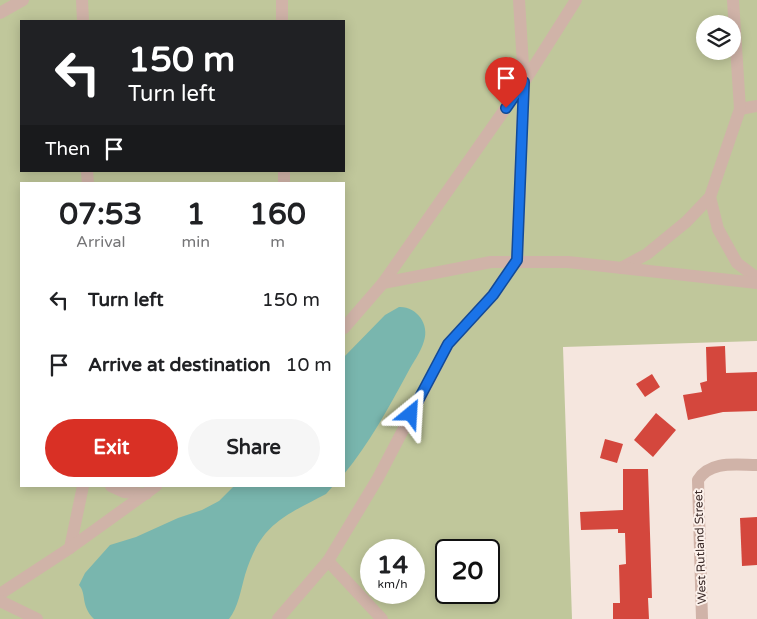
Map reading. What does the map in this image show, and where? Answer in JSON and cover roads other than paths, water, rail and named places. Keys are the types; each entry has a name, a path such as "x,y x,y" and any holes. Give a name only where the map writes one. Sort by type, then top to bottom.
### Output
{"street":[{"path":"0,13 23,0"},
{"path":"82,0 84,20"},
{"path":"282,0 282,20"},
{"path":"278,619 328,561 378,478 448,344 493,295 517,260 524,82 519,0"},
{"path":"345,327 383,283 524,82 576,0"},
{"path":"621,268 647,254 686,222 710,197 740,109 732,0"},
{"path":"740,109 757,106"},
{"path":"710,197 718,229 737,263 757,278"},
{"path":"383,283 453,268 517,260 568,262 757,283"},
{"name":"West Rutland Street","path":"702,619 698,480 702,473 711,467 757,464"},
{"path":"70,548 83,487"},
{"path":"113,487 124,492 151,490"},
{"path":"0,594 70,548 151,490"},
{"path":"328,561 382,619"},
{"path":"0,601 37,619"}],"water":[{"path":"399,307 411,309 420,317 423,323 425,328 424,341 378,425 345,473 345,356 385,315"},
{"path":"233,487 332,487 326,494 285,517 266,533 251,558 237,604 229,619 94,619 87,609 83,592 79,585 85,573 110,545 136,537 219,501"}]}
